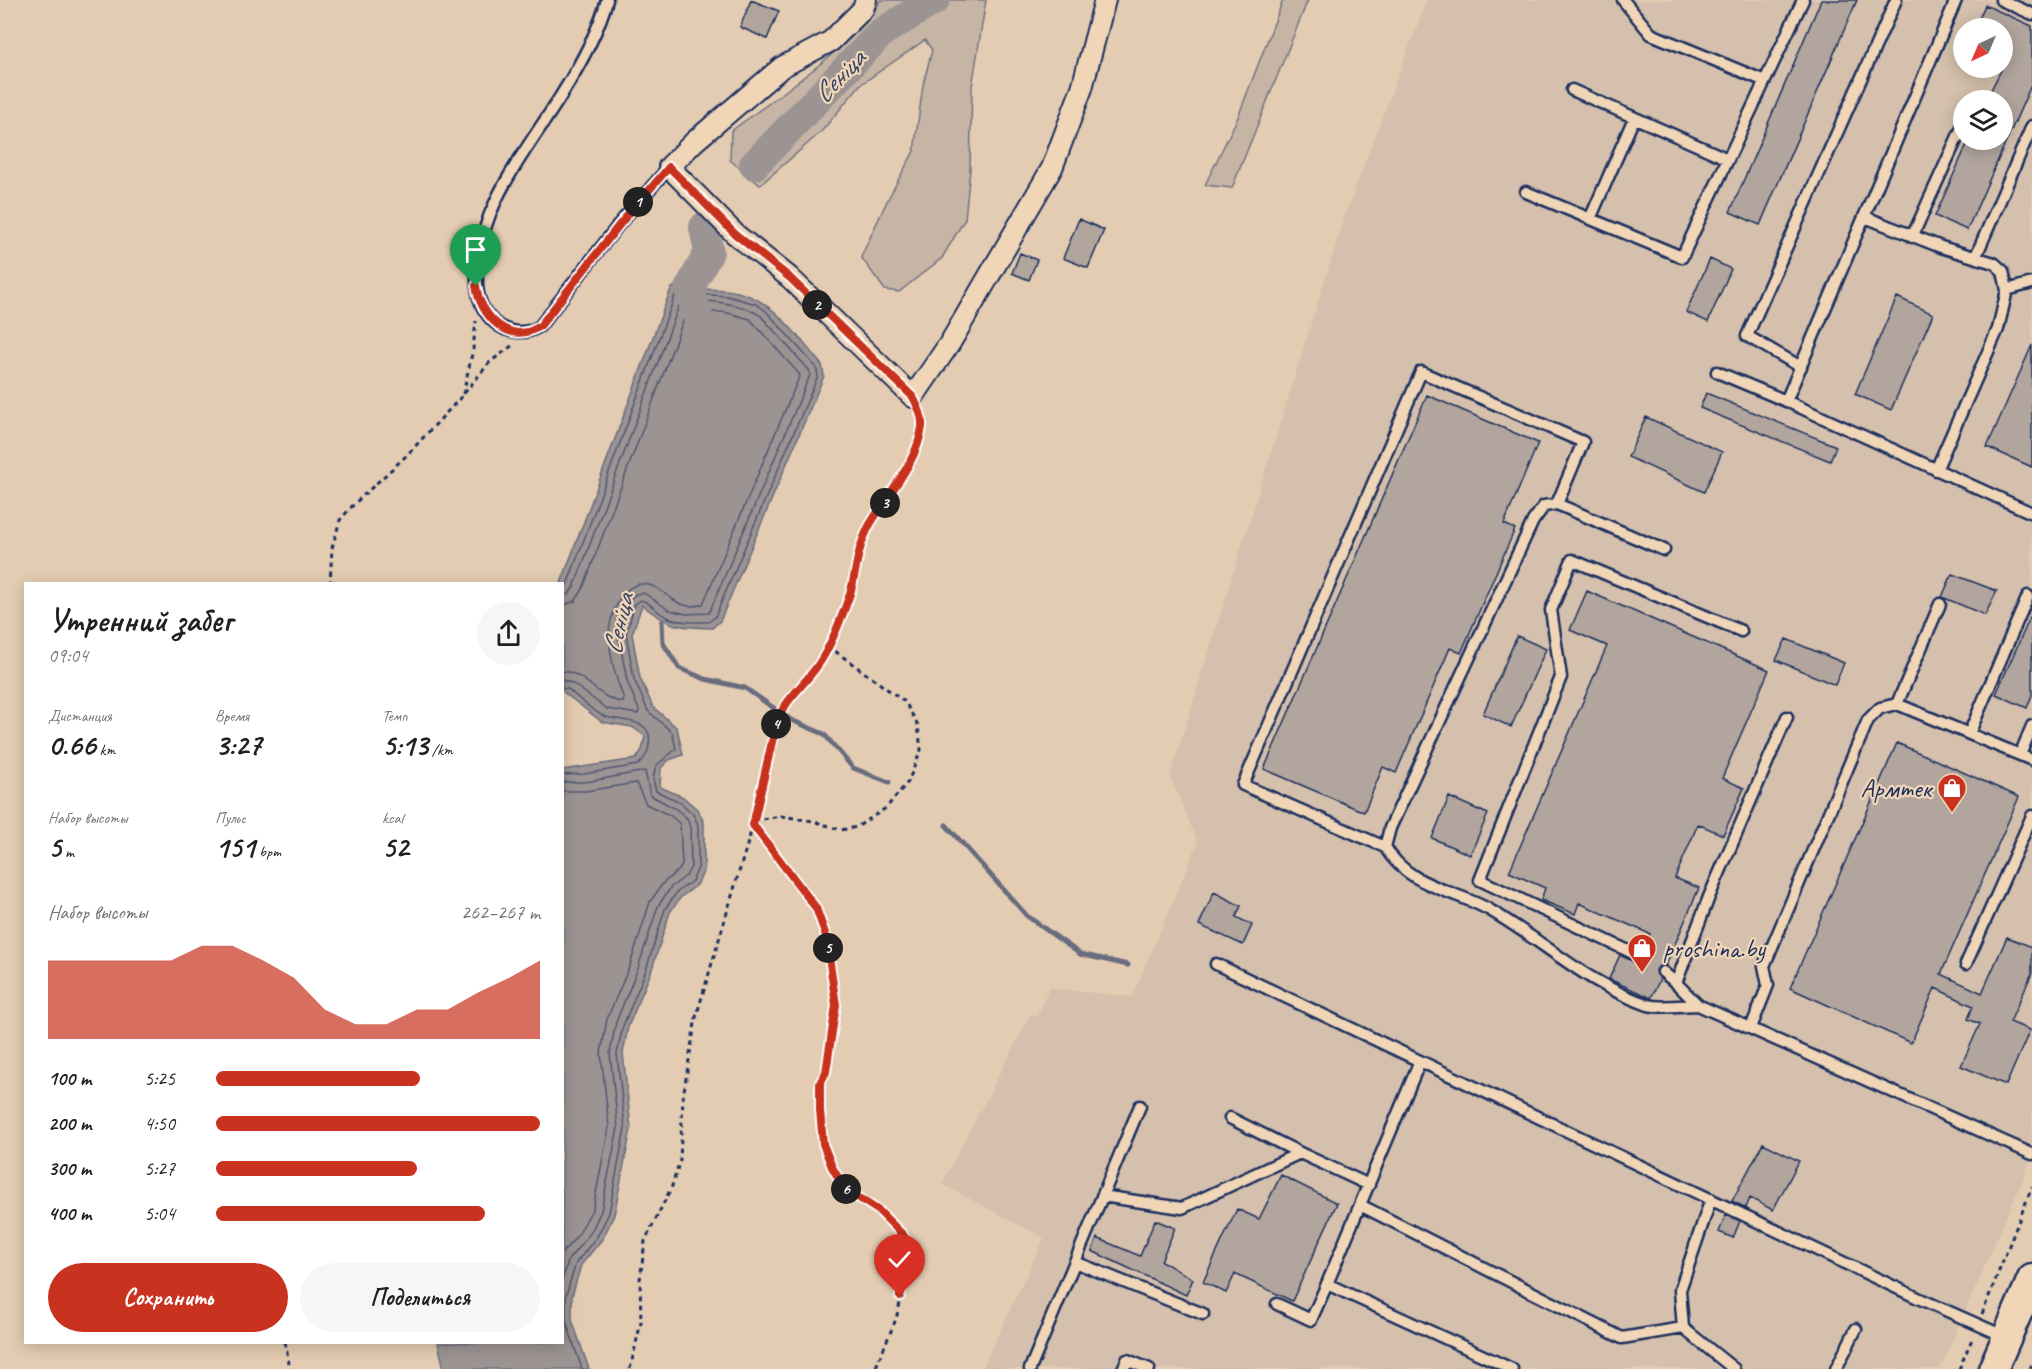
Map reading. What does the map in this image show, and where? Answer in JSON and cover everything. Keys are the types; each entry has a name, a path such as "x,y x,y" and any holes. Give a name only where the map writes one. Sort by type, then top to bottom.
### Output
{"street":[{"path":"866,0 863,9 831,41 782,67 695,141 669,167 735,234 789,277 913,397 945,350 1052,168 1082,88 1105,0"},
{"path":"1993,1369 2032,1279"}],"lane":[{"path":"607,0 589,46 563,93 507,180 487,218 477,263 478,300 488,316 499,326 524,333 540,326 620,224 669,167"},
{"path":"1623,0 1651,34 1765,81"},
{"path":"1526,192 1682,257 1803,0"},
{"path":"1801,367 1747,336 1896,0"},
{"path":"1786,402 1956,0"},
{"path":"2001,0 2032,14"},
{"path":"1572,90 1728,159"},
{"path":"1590,219 1634,118"},
{"path":"1976,256 2032,126"},
{"path":"1912,237 1953,147"},
{"path":"1865,217 1912,237 1994,262 2003,270 2007,290 1998,329 1936,470"},
{"path":"2007,290 2032,283"},
{"path":"1557,504 1582,442 1421,372 1244,785 1385,847 1394,862 1421,882 1487,909 1603,986 1651,1006 1698,1005"},
{"path":"1717,372 2032,513"},
{"path":"1385,847 1390,828 1533,521 1544,506 1557,504 1664,550"},
{"path":"1641,957 1480,880 1561,676 1551,610 1572,560 1741,631"},
{"path":"1969,734 2028,596"},
{"path":"1897,704 1940,604"},
{"path":"1751,1028 1768,985 1764,966 1869,720 1880,708 1897,704 2032,760"},
{"path":"1677,983 1710,897 1787,717"},
{"path":"2020,755 2032,726"},
{"path":"1966,964 2032,816"},
{"path":"1216,964 1710,1199 2007,1337"},
{"path":"1663,972 1698,1005 2032,1154"},
{"path":"1277,1304 1311,1320 1420,1061"},
{"path":"1030,1369 1140,1106"},
{"path":"1230,1118 1369,1185"},
{"path":"1102,1196 1182,1208 1300,1153"},
{"path":"1710,1199 1680,1290 1683,1328 1734,1369"},
{"path":"1360,1205 1622,1338 1683,1328"},
{"path":"1075,1262 1203,1314"},
{"path":"1328,1284 1512,1369"},
{"path":"1836,1369 1856,1329"},
{"path":"1123,1369 1126,1360 1149,1369"}],"path":[{"path":"462,396 473,348 478,300"},
{"path":"330,582 332,548 340,520 462,396 490,362 534,330"},
{"path":"630,1369 640,1322 640,1280 645,1241 672,1186 680,1160 683,1097 696,1017 753,825 777,720 784,705 818,665 828,646 850,593 857,554 869,527 906,468 917,442 922,428 922,415 913,397"},
{"path":"753,825 763,819 781,816 813,821 841,830 857,827 886,808 908,782 921,750 918,725 905,702 828,646"},
{"path":"753,825 816,908 826,936 836,1005 826,1072 820,1083 823,1144 832,1167 845,1189 879,1211 903,1235 912,1249 896,1319 875,1369"},
{"path":"1959,1369 2032,1188"},
{"path":"285,1344 290,1369"},
{"path":"2030,1369 2032,1364"}],"shaded area":[{"path":"880,0 986,0 972,87 970,169 965,219 942,258 899,292 885,290 861,257 914,151 923,85 932,50 925,40 860,85 821,132 760,185 730,160 731,131 837,50 872,14"},
{"path":"1283,0 1308,0 1232,188 1205,185 1238,117"},
{"path":"1427,0 2032,0 2032,1158 1940,1369 982,1369 1044,1238 942,1184 1031,1014 1037,1017 1049,988 1132,997 1198,843 1170,776 1345,215"}],"water":[{"path":"676,285 695,289 726,290 756,299 781,317 792,329 822,365 824,376 720,621 712,628 681,626 667,622 642,605 632,634 640,678 653,707 677,728 683,755 669,760 661,768 660,787 683,797 698,810 704,823 704,870 697,885 681,897 670,912 651,972 628,1027 623,1053 631,1129 614,1215 603,1238 581,1265 572,1296 572,1320 589,1369 444,1369 438,1344 564,1344 564,770 636,759 642,750 645,736 632,727 602,722 564,693 564,582 561,582 671,289"}],"building":[{"path":"751,0 779,11 767,39 740,27"},
{"path":"1821,0 1857,0 1760,225 1730,212"},
{"path":"1985,5 2032,26 2032,83 2013,126 2013,90 1991,90 1997,78 2013,78 2013,18 1979,18"},
{"path":"1965,150 2002,150 1967,230 1935,216"},
{"path":"1079,219 1104,230 1088,268 1063,258"},
{"path":"1020,253 1037,260 1029,280 1012,273"},
{"path":"1710,259 1731,269 1708,322 1686,312"},
{"path":"1897,297 1933,314 1891,410 1855,394"},
{"path":"2032,345 2032,467 1987,447"},
{"path":"1706,393 1836,446 1830,461 1700,408"},
{"path":"1427,395 1538,443 1504,524 1515,529 1461,653 1450,648 1396,773 1383,767 1364,812 1264,769"},
{"path":"1646,417 1722,452 1704,492 1628,457"},
{"path":"1952,574 1997,591 1985,615 1942,597"},
{"path":"1587,591 1769,670 1722,778 1744,788 1723,835 1698,824 1675,878 1699,888 1666,965 1660,965 1656,970 1660,979 1651,998 1609,979 1620,955 1638,964 1646,963 1648,956 1644,950 1650,934 1579,903 1575,914 1541,900 1545,888 1509,872 1607,646 1570,630"},
{"path":"2032,613 2032,695 2027,708 1996,694"},
{"path":"1517,636 1546,649 1511,727 1483,714"},
{"path":"1786,639 1844,663 1835,685 1776,660"},
{"path":"1897,743 2019,797 1941,974 1982,993 2007,937 2032,947 2032,973 2010,1022 2030,1030 2006,1085 1961,1066 1980,1024 1968,1019 1973,1006 1935,988 1911,1043 1790,988"},
{"path":"1449,797 1488,814 1470,855 1432,838"},
{"path":"1214,892 1241,906 1236,917 1252,925 1243,945 1199,925"},
{"path":"1763,1143 1799,1161 1773,1210 1750,1198 1746,1208 1732,1201"},
{"path":"1281,1175 1337,1203 1292,1301 1235,1274 1226,1293 1203,1282 1237,1209 1259,1219"},
{"path":"1726,1215 1740,1221 1733,1238 1719,1232"},
{"path":"1155,1220 1175,1228 1161,1261 1193,1279 1186,1295 1092,1251 1097,1238 1140,1256"}],"waterway":[{"name":"Сеніца","path":"754,165 882,32 935,0"},
{"name":"Сеніца","path":"702,329 689,289 709,252 704,227"},
{"path":"662,622 663,643 679,668 705,679 745,688 791,720 824,734 853,768 889,782"},
{"path":"946,825 1027,916 1080,954 1128,965"}],"place":[{"name":"Армтек","path":"1952,814"},
{"name":"proshina.by","path":"1642,974"}],"route":[{"path":"476,286 478,300 488,316 499,326 510,331 524,333 534,330 540,326 620,224 669,167 735,234 789,277 913,397 922,415 922,428 906,468 869,527 857,554 850,593 828,646 818,665 784,705 777,720 753,825 816,908 826,936 836,991 836,1005 826,1072 820,1083 823,1144 837,1179 845,1189 879,1211 903,1235 912,1249 900,1296"}]}
